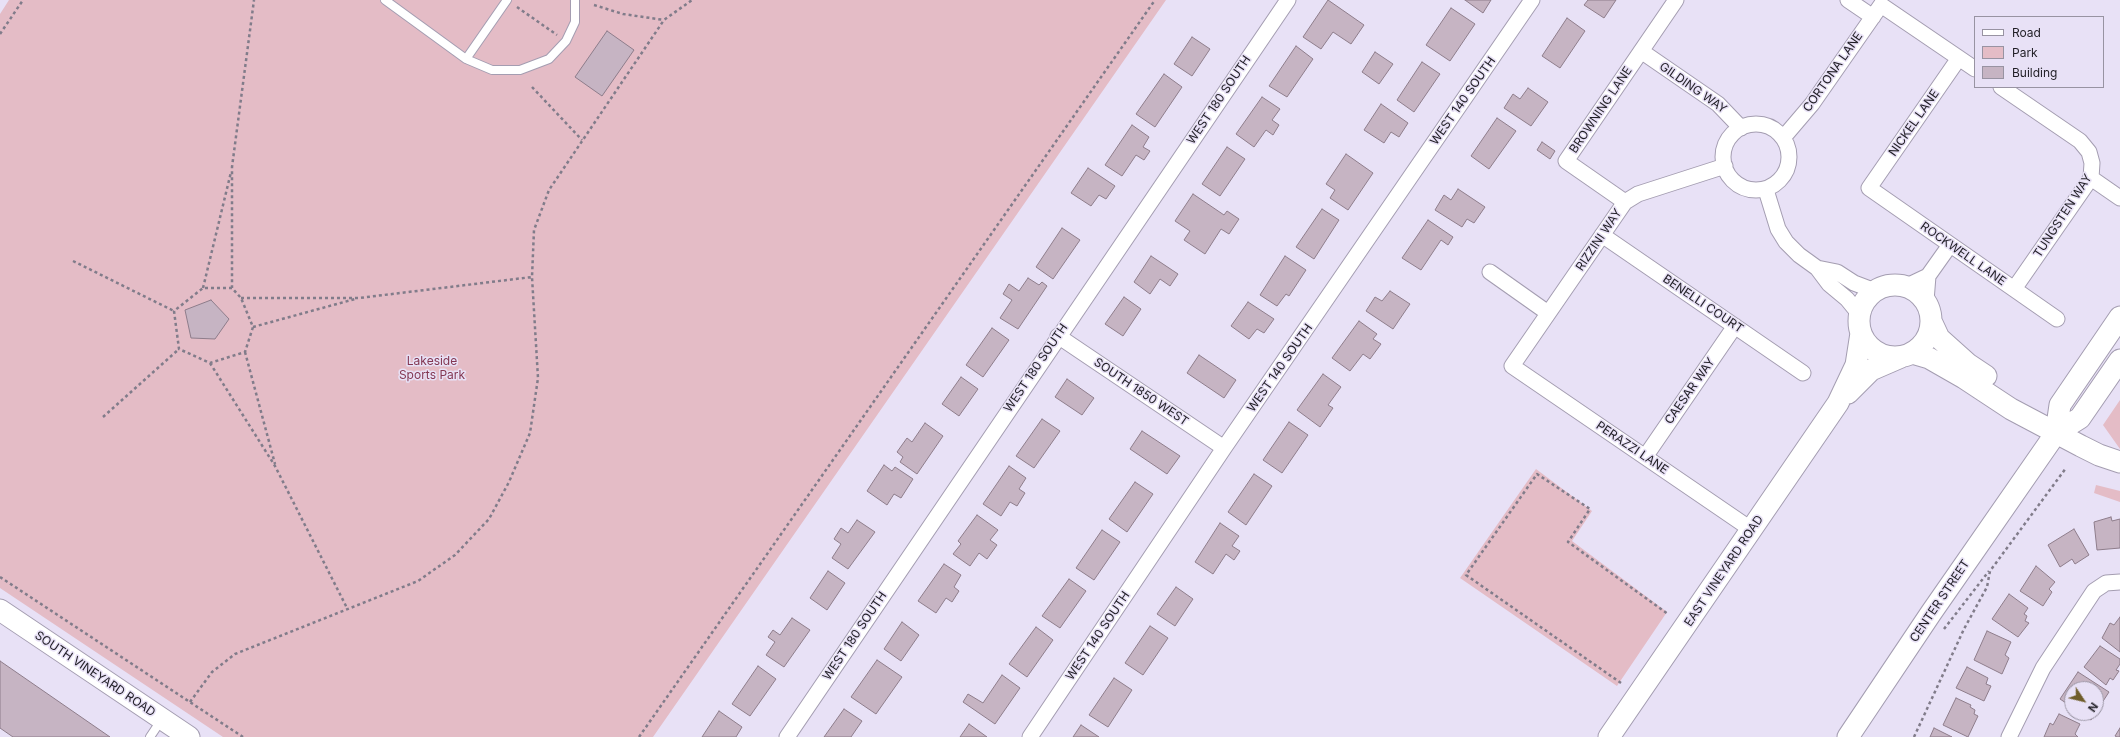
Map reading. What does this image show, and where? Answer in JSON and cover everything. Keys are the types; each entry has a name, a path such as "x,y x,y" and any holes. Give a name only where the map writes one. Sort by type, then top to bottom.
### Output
{"street":[{"name":"WEST 180 SOUTH","path":"787,737 1058,336 1288,0"},
{"name":"WEST 140 SOUTH","path":"1030,737 1224,448 1532,0"},
{"name":"BROWNING LANE","path":"1625,202 1566,161 1676,0"},
{"path":"1848,0 1877,11 1959,58 1974,68"},
{"name":"CORTONA LANE","path":"1783,138 1812,104 1877,11"},
{"name":"GILDING WAY","path":"1641,51 1718,104 1741,128"},
{"name":"NICKEL LANE","path":"1869,188 1959,58"},
{"name":"TUNGSTEN WAY","path":"2002,88 2085,146 2092,163 2090,178 2014,289"},
{"path":"1750,124 1760,124 1770,127 1783,138 1788,149 1788,168 1783,177 1766,190 1747,189 1738,185 1731,179 1725,166 1724,151 1727,141 1741,128 1750,124"},
{"name":"RIZZINI WAY","path":"1512,366 1625,202 1638,194 1725,166"},
{"path":"2090,178 2120,198"},
{"name":"ROCKWELL LANE","path":"1869,188 2058,319"},
{"path":"1766,190 1778,229 1786,242 1799,255 1817,268 1828,284 1847,299 1861,324 1868,344 1877,352 1888,356 1907,355 1929,358 1964,378 2011,409 2099,455 2120,462"},
{"name":"BENELLI COURT","path":"1602,235 1803,373"},
{"path":"1907,286 1928,276 1950,245"},
{"path":"1817,268 1837,272 1854,283 1875,291"},
{"path":"1490,272 1548,313"},
{"path":"1926,301 1928,276"},
{"path":"1861,324 1867,299 1875,291 1886,286 1897,284 1907,286 1918,292 1926,301 1930,311 1932,323 1939,338 1968,364 2036,409 2056,433"},
{"path":"2056,433 2060,405 2120,317"},
{"path":"1907,355 1922,345 1929,335 1932,323"},
{"name":"EAST VINEYARD ROAD","path":"1609,737 1838,404 1856,365 1861,324"},
{"name":"CAESAR WAY","path":"1644,457 1735,326"},
{"name":"SOUTH 1850 WEST","path":"1058,336 1224,448"},
{"name":"EAST VINEYARD ROAD","path":"1838,404 1871,370 1907,355"},
{"path":"2056,433 2080,418 2120,360"},
{"name":"PERAZZI LANE","path":"1512,366 1752,530"},
{"name":"CENTER STREET","path":"1848,737 2056,433"},
{"path":"2009,737 2043,668 2094,591 2106,583 2120,582"},
{"name":"SOUTH VINEYARD ROAD","path":"0,610 189,737"}],"lane":[{"path":"385,0 466,59 492,70 520,70 549,59 566,41 575,22 575,0"},
{"path":"466,59 511,2"},
{"path":"150,737 162,719"}],"path":[{"path":"0,34 23,0"},
{"path":"174,311 203,288 232,167 254,0"},
{"path":"190,702 212,672 235,654 418,581 455,555 489,519 509,482 530,433 538,378 532,277 534,230 549,190 664,20 692,0"},
{"path":"639,737 1155,0"},
{"path":"511,2 566,41"},
{"path":"594,5 623,14 664,20"},
{"path":"532,87 582,140"},
{"path":"232,167 232,288 241,298 253,327 244,352 275,466"},
{"path":"73,261 174,311"},
{"path":"241,298 360,298 532,277"},
{"path":"203,288 232,288"},
{"path":"253,327 360,298"},
{"path":"174,311 179,349"},
{"path":"179,349 210,363 275,466 348,610"},
{"path":"103,417 179,349"},
{"path":"210,363 244,352"},
{"path":"1914,737 1964,629 1987,587 1990,571 2066,468"},
{"path":"1621,683 1466,575 1537,474 1590,509 1568,542 1668,614"},
{"path":"0,577 243,737"}],"green space":[{"name":"Lakeside Sports Park","path":"9,0 1166,0 653,737 223,737 0,588 0,14"},
{"path":"2120,400 2120,449 2103,425"},
{"path":"1536,469 1592,511 1572,541 1667,612 1617,686 1460,578"},
{"path":"2096,485 2120,491 2120,502 2094,493"}],"building":[{"path":"1328,0 1364,25 1351,44 1333,32 1321,49 1303,37"},
{"path":"1465,0 1491,0 1483,13"},
{"path":"1588,0 1616,0 1604,18 1584,5"},
{"path":"1451,8 1475,24 1450,61 1426,45"},
{"path":"1567,18 1585,31 1560,68 1542,56"},
{"path":"607,31 634,50 602,96 575,77"},
{"path":"1192,37 1210,49 1192,76 1174,64"},
{"path":"1296,46 1313,59 1287,97 1269,86"},
{"path":"1375,52 1393,64 1379,84 1362,72"},
{"path":"1422,62 1440,74 1414,112 1397,100"},
{"path":"1164,74 1182,87 1155,127 1136,114"},
{"path":"1528,88 1548,102 1531,126 1504,108 1513,94 1520,99"},
{"path":"1262,97 1280,109 1272,120 1279,125 1273,135 1266,130 1254,147 1236,134"},
{"path":"1381,104 1408,123 1399,137 1391,132 1384,143 1364,130"},
{"path":"1497,118 1516,131 1489,169 1471,156"},
{"path":"1132,125 1149,137 1143,147 1150,151 1144,160 1136,155 1122,176 1105,165"},
{"path":"1542,142 1555,151 1550,159 1537,150"},
{"path":"1227,147 1245,159 1220,196 1202,184"},
{"path":"1346,154 1373,173 1348,210 1330,198 1335,190 1326,184"},
{"path":"1088,168 1115,186 1106,199 1099,195 1091,206 1071,193"},
{"path":"1458,189 1485,207 1474,223 1467,219 1462,227 1435,210 1444,195 1451,200"},
{"path":"1193,194 1224,215 1227,211 1239,219 1229,234 1221,229 1205,254 1184,240 1190,231 1175,221"},
{"path":"1322,209 1339,220 1314,259 1296,247"},
{"path":"1428,220 1453,237 1448,245 1441,240 1421,270 1402,258"},
{"path":"1062,228 1080,240 1053,279 1036,267"},
{"path":"1151,256 1178,274 1170,286 1160,279 1150,294 1134,282"},
{"path":"1285,256 1306,270 1289,296 1286,294 1277,306 1260,295"},
{"path":"1028,278 1039,285 1042,282 1047,286 1018,329 1000,318 1012,300 1003,294 1009,284 1019,291"},
{"path":"1390,291 1410,304 1393,329 1366,311 1375,297 1382,301"},
{"path":"1124,297 1141,309 1123,336 1105,324"},
{"path":"211,300 229,319 215,339 191,338 185,310"},
{"path":"1248,302 1274,319 1264,333 1257,329 1249,339 1231,326"},
{"path":"1359,321 1377,334 1373,339 1381,344 1370,359 1363,354 1350,371 1332,358"},
{"path":"992,328 1009,340 983,377 966,365"},
{"path":"1199,355 1236,380 1224,398 1187,373"},
{"path":"1323,374 1341,387 1328,405 1333,408 1320,427 1297,410"},
{"path":"961,377 978,389 959,416 942,404"},
{"path":"1067,379 1094,398 1082,415 1055,397"},
{"path":"1042,419 1060,431 1034,468 1016,456"},
{"path":"1289,422 1308,435 1282,473 1263,460"},
{"path":"925,423 943,436 917,474 900,462 903,457 897,452 907,438 912,442"},
{"path":"1142,431 1180,456 1167,474 1130,449"},
{"path":"884,465 892,471 895,467 913,479 901,498 894,494 887,505 867,491"},
{"path":"1009,466 1026,478 1019,489 1025,493 1017,506 1010,502 1001,516 983,504"},
{"path":"1254,474 1272,486 1246,525 1228,512"},
{"path":"1135,482 1153,494 1127,532 1109,519"},
{"path":"977,515 998,530 990,540 997,545 987,559 979,553 970,566 953,554 961,544 958,541"},
{"path":"2111,517 2112,521 2120,519 2120,548 2097,550 2094,522"},
{"path":"857,520 875,532 848,569 832,558 841,544 834,539 841,528 848,533"},
{"path":"1220,523 1239,536 1232,546 1240,551 1234,560 1226,554 1213,574 1195,562"},
{"path":"2074,529 2089,555 2075,564 2072,559 2060,567 2048,545"},
{"path":"1102,530 1120,542 1094,580 1076,568"},
{"path":"944,564 961,575 954,587 959,591 952,602 946,598 936,613 918,601"},
{"path":"2036,566 2055,582 2049,589 2052,592 2043,606 2020,591"},
{"path":"828,571 845,583 827,610 810,598"},
{"path":"1069,579 1086,591 1060,628 1042,616"},
{"path":"1176,587 1193,599 1175,626 1157,614"},
{"path":"2009,594 2028,608 2024,614 2027,616 2025,621 2029,623 2018,637 1992,619"},
{"path":"2120,617 2120,652 2102,638 2110,623 2114,625"},
{"path":"792,618 810,630 784,667 766,655 775,642 768,637 773,630 780,635"},
{"path":"902,622 919,635 901,661 884,649"},
{"path":"1150,626 1168,638 1143,675 1125,663"},
{"path":"1036,627 1053,640 1027,677 1009,664"},
{"path":"1987,631 2011,642 2005,655 2009,658 2002,674 1974,660"},
{"path":"2100,646 2120,659 2120,664 2116,670 2119,671 2113,680 2110,678 2106,685 2104,681 2101,681 2084,667"},
{"path":"877,660 902,677 876,714 851,697"},
{"path":"0,661 110,737 13,737 0,728"},
{"path":"758,666 776,679 750,716 732,704"},
{"path":"1967,667 1988,678 1986,684 1991,686 1984,701 1956,688"},
{"path":"2078,672 2092,681 2072,681"},
{"path":"1002,675 1020,688 995,724 963,702 968,694 983,703"},
{"path":"1114,678 1132,690 1108,727 1089,715"},
{"path":"2104,689 2109,692 2104,700"},
{"path":"2064,693 2064,702 2060,699"},
{"path":"1956,698 1971,705 1970,707 1975,710 1974,714 1978,716 1968,737 1943,725"},
{"path":"844,709 862,721 851,737 824,737"},
{"path":"719,711 742,727 736,737 702,737"},
{"path":"2059,714 2064,716 2064,721 2074,721 2080,724 2075,734 2078,737 2044,737 2050,723 2053,725"},
{"path":"969,724 987,737 960,737"},
{"path":"1081,725 1099,737 1073,737"},
{"path":"1934,728 1952,737 1930,737"},
{"path":"2120,728 2120,737 2117,737 2115,736"}]}
